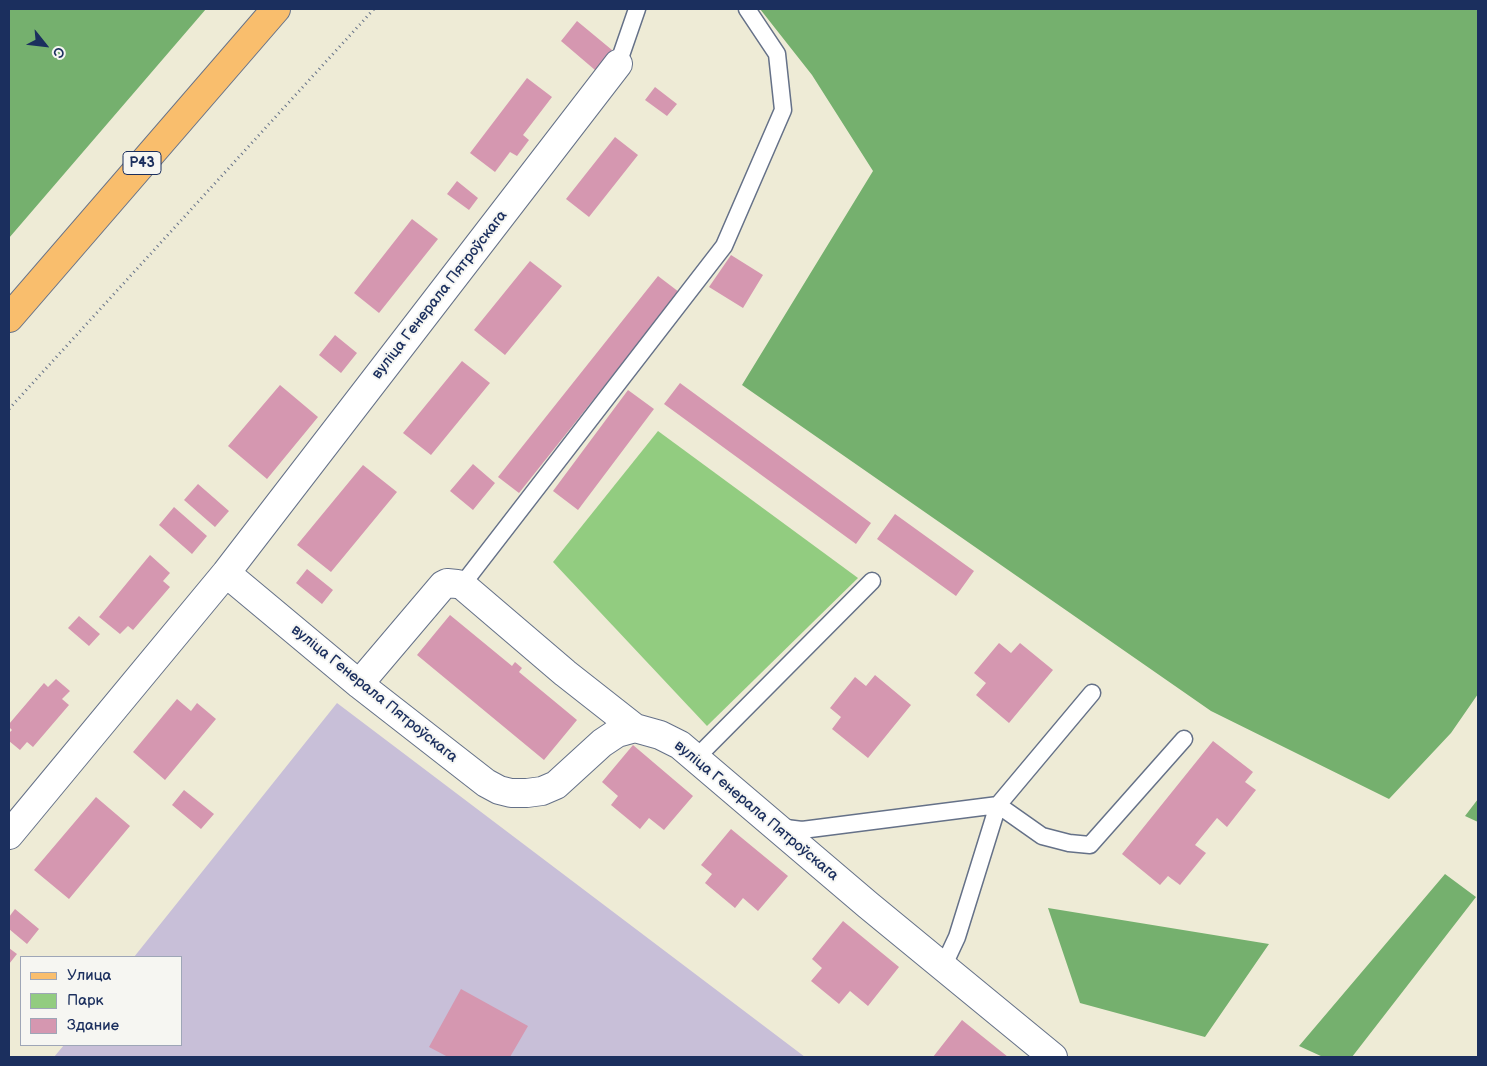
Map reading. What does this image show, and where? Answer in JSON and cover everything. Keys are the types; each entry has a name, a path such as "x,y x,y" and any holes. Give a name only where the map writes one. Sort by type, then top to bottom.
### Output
{"main road":[{"name":"Р43","path":"9,318 276,9"}],"street":[{"name":"вуліца Генерала Пятроўскага","path":"9,835 226,573 618,64"},
{"name":"вуліца Генерала Пятроўскага","path":"226,573 359,684 486,783 499,790 527,794 542,791 556,785 602,743 617,733 635,728 660,734 680,745 774,826 1053,1057"},
{"path":"359,684 443,585 452,583 462,585 565,673 635,728"}],"lane":[{"path":"618,64 637,9"},
{"path":"462,585 724,246 783,110 777,54 747,9"},
{"path":"695,759 872,581"},
{"path":"943,967 957,937 998,805 1092,693"},
{"path":"774,826 802,830 998,805 1042,836 1069,844 1090,845 1184,739"}],"path":[{"path":"9,410 374,9"}],"shaded area":[{"path":"337,703 805,1057 54,1057 63,1046 182,1046 182,956 135,956"}],"green space":[{"path":"9,9 206,9 9,238"},
{"path":"760,9 1478,9 1478,694 1451,733 1389,799 1211,711 742,385 873,171 812,75"},
{"path":"658,431 858,578 707,726 553,562"},
{"path":"1478,799 1478,822 1465,816"},
{"path":"1445,874 1476,897 1352,1057 1323,1057 1299,1046"},
{"path":"1048,908 1269,944 1205,1037 1080,1003"}],"building":[{"path":"577,21 612,50 595,70 561,41"},
{"path":"527,78 552,97 523,135 529,140 517,156 510,152 495,172 470,153"},
{"path":"655,87 677,104 667,116 645,100"},
{"path":"615,137 638,155 589,217 566,199"},
{"path":"457,181 478,198 469,210 447,194"},
{"path":"412,219 438,239 379,313 354,293"},
{"path":"731,255 763,275 743,308 709,287"},
{"path":"530,261 562,286 505,355 474,330"},
{"path":"658,276 679,292 519,493 498,477"},
{"path":"335,335 357,353 341,373 319,355"},
{"path":"462,361 490,383 431,455 403,433"},
{"path":"680,383 871,523 856,544 664,404"},
{"path":"280,385 318,417 267,479 228,446"},
{"path":"628,390 654,409 578,510 553,491"},
{"path":"473,464 495,483 473,510 450,491"},
{"path":"363,465 397,492 331,572 297,545"},
{"path":"198,484 229,511 215,527 184,500"},
{"path":"174,507 207,536 192,554 159,525"},
{"path":"895,514 974,571 956,596 877,539"},
{"path":"150,555 170,573 163,581 170,587 133,630 128,626 120,634 99,617"},
{"path":"307,569 333,590 322,604 296,583"},
{"path":"450,615 512,666 515,662 522,668 519,672 577,720 544,760 417,655"},
{"path":"79,616 100,634 89,646 68,628"},
{"path":"999,643 1011,653 1020,643 1053,670 1009,723 976,695 986,683 974,673"},
{"path":"875,675 911,705 868,758 832,729 841,717 830,708 855,677 866,686"},
{"path":"56,679 70,691 62,699 69,705 33,747 27,742 20,750 9,741 9,733 12,730 9,724 44,683 48,687"},
{"path":"177,699 191,711 197,703 216,719 165,780 133,752"},
{"path":"1213,741 1253,772 1245,782 1256,790 1227,827 1217,818 1195,845 1206,853 1180,885 1168,876 1160,885 1122,854"},
{"path":"633,745 693,796 664,830 649,818 640,829 611,805 618,796 602,782"},
{"path":"184,790 214,814 201,829 172,805"},
{"path":"96,797 130,826 69,899 34,870"},
{"path":"731,829 788,876 758,911 743,898 735,908 705,883 712,874 701,865"},
{"path":"15,909 39,929 27,944 9,929 9,917"},
{"path":"843,921 899,967 868,1006 850,991 839,1004 811,981 822,968 812,959"},
{"path":"9,948 17,954 9,964"},
{"path":"461,989 528,1026 510,1057 448,1057 429,1047"},
{"path":"962,1020 1008,1057 933,1057"}]}
